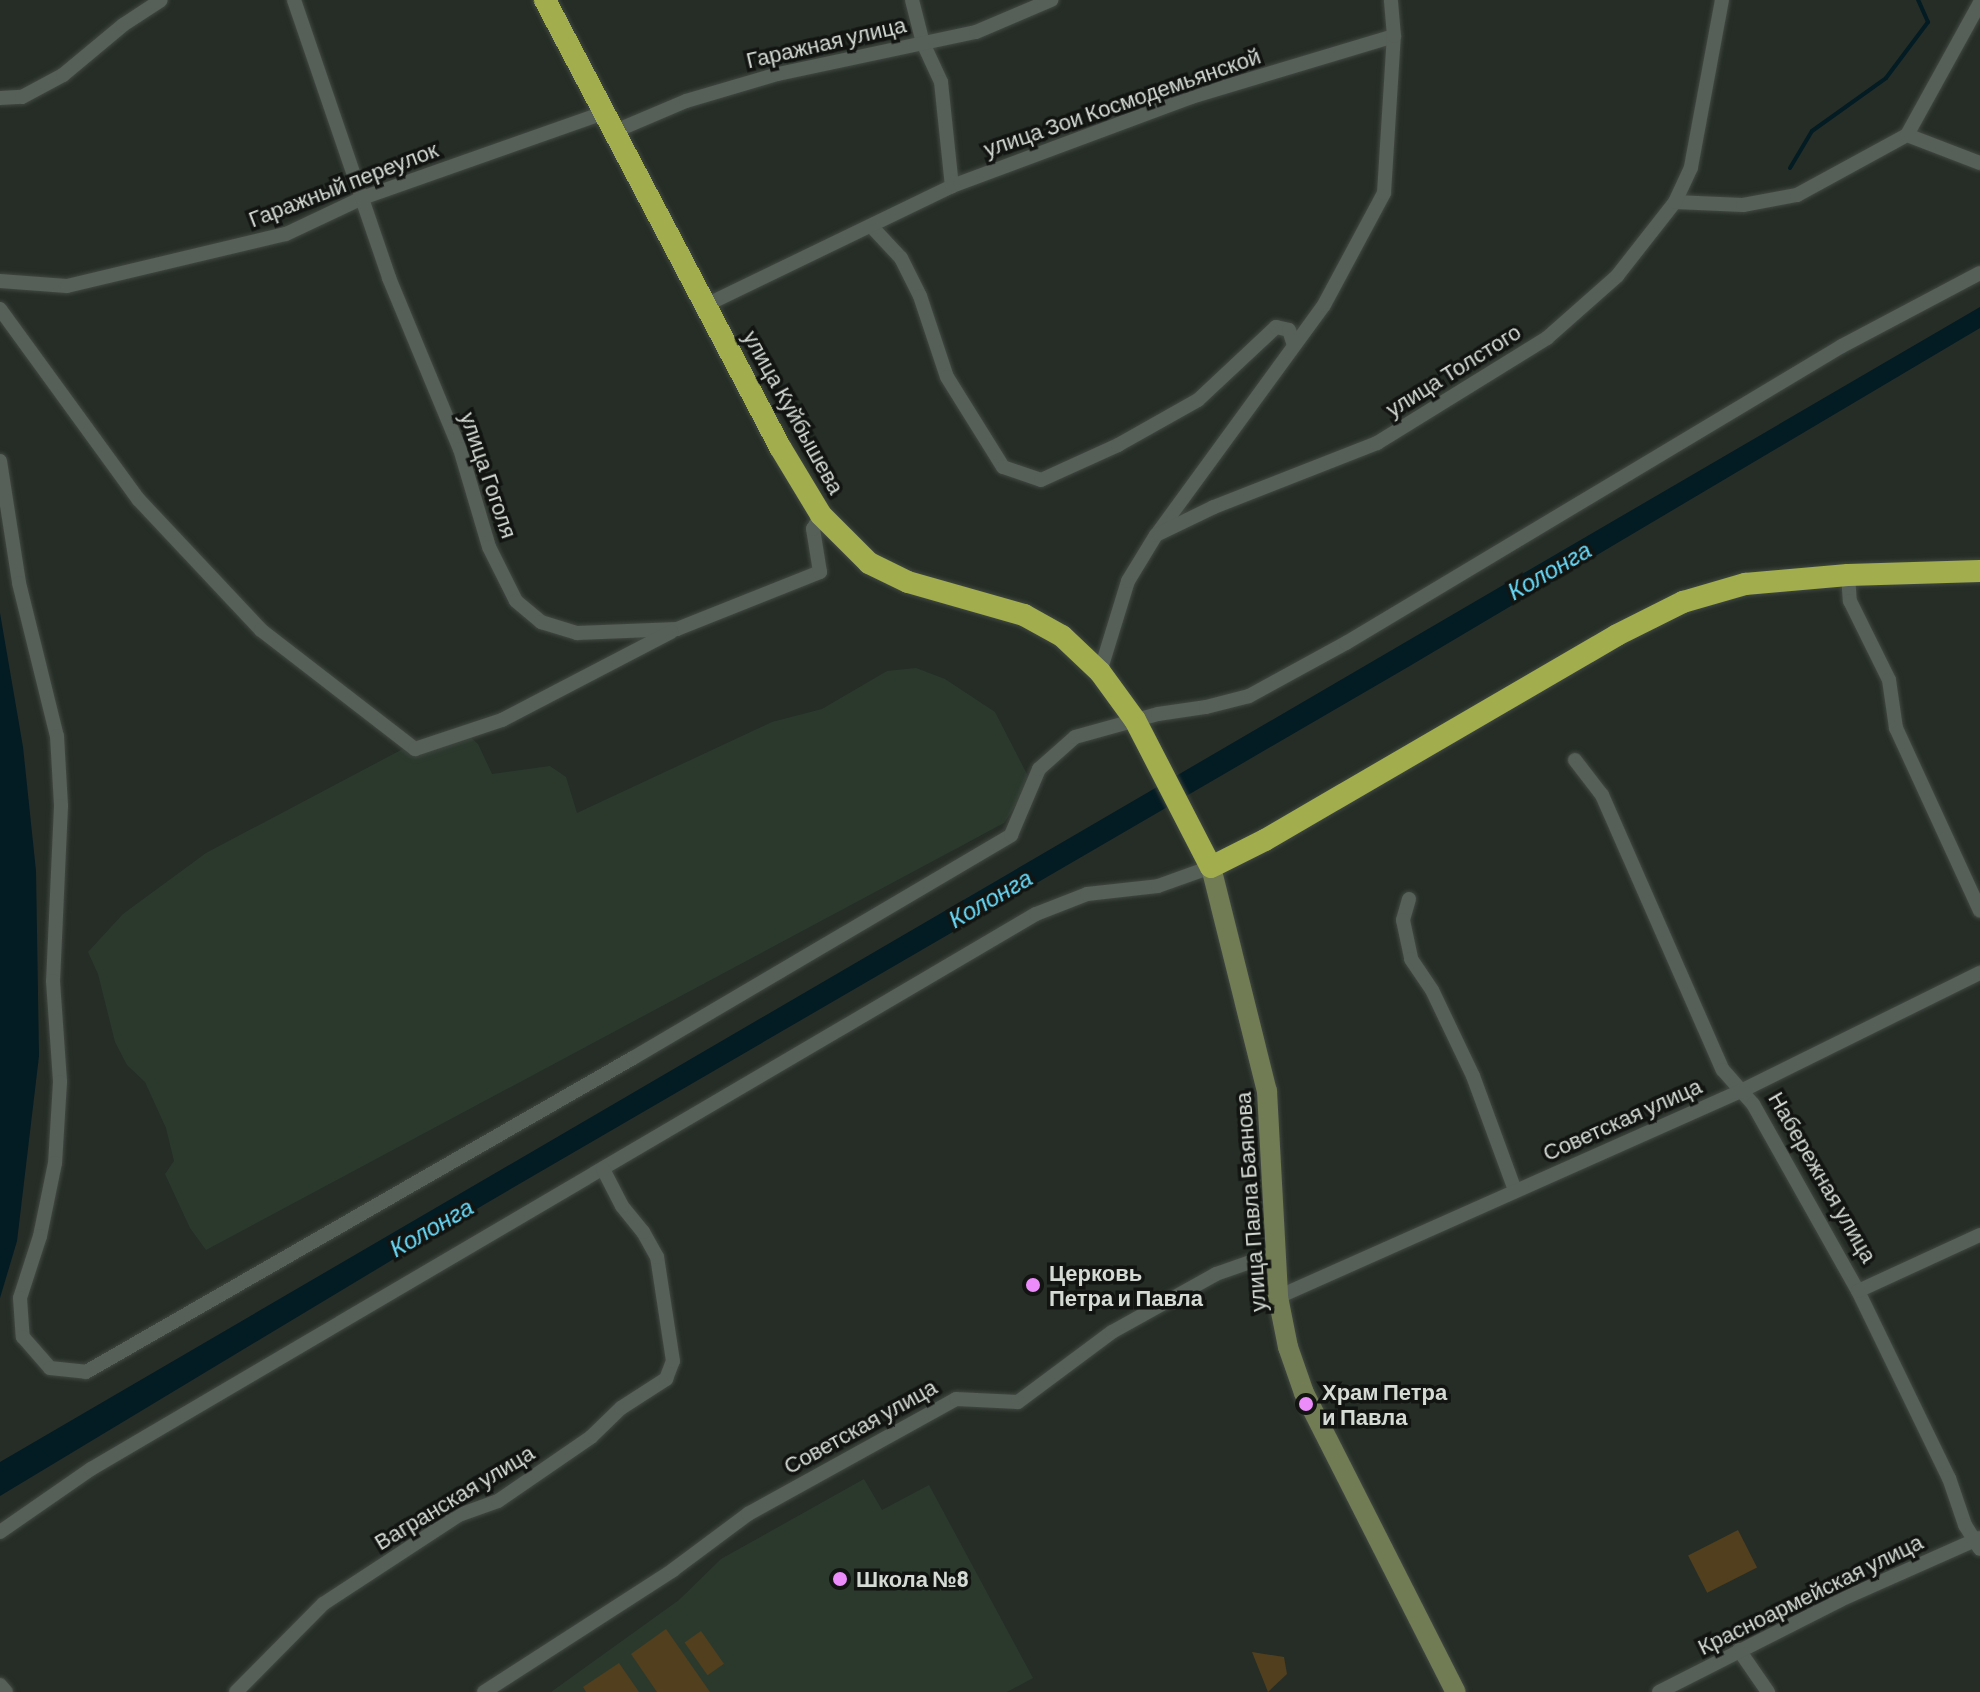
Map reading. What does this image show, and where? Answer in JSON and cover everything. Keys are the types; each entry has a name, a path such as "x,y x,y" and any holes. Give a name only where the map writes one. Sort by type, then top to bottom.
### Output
{"highway":[{"name":"улица Куйбышева","path":"545,0 780,447 821,515 869,563 908,582 1024,615 1062,636 1100,672 1135,720 1211,867"},
{"path":"1211,867 1265,840 1648,618 1710,592 1745,584 1848,575 1980,571"}],"main road":[{"name":"улица Павла Баянова","path":"1211,867 1267,1091 1278,1297 1288,1347 1304,1393 1456,1692"}],"street":[{"path":"0,98 22,97 63,75 123,25 161,0"},
{"name":"улица Гоголя","path":"294,0 389,278 460,449 489,547 516,601 541,622 577,633 677,629 820,572 813,529 821,515"},
{"path":"912,0 923,43 941,82 952,186"},
{"name":"Гаражная улица","path":"608,123 778,74 976,32 1051,0"},
{"path":"1100,672 1128,581 1156,535 1324,305 1384,193 1394,36 1391,0"},
{"name":"улица Толстого","path":"1156,535 1214,507 1377,443 1547,338 1617,276 1675,202 1691,167 1722,0"},
{"path":"1675,202 1743,205 1797,195 1907,135 1980,3"},
{"name":"улица Зои Космодемьянской","path":"706,305 952,186 1191,97 1394,36"},
{"name":"Гаражный переулок","path":"0,281 67,286 286,234 362,198 608,123"},
{"path":"1907,135 1980,163"},
{"path":"872,227 901,258 920,296 947,377 1003,467 1041,480 1118,445 1198,400 1276,327 1289,330 1294,345"},
{"path":"0,461 19,583 57,736 61,806 53,981 60,1082 55,1163 40,1236 20,1298 23,1337 50,1368 86,1372 914,895 1011,835 1039,769 1075,737 1135,720 1249,696 1346,643 1842,346 1980,273"},
{"path":"0,309 139,500 261,630 415,749 502,720 677,629"},
{"path":"1848,575 1850,601 1889,680 1896,728 1980,911"},
{"name":"Набережная улица","path":"1575,760 1602,795 1723,1070 1753,1104 1858,1291 1949,1478 1965,1525 1978,1543"},
{"path":"0,1532 91,1469 1036,914 1087,894 1158,886 1211,867"},
{"path":"1409,899 1403,920 1411,959 1432,990 1473,1076 1515,1190"},
{"name":"Советская улица","path":"1278,1297 1741,1091 1980,973"},
{"name":"Вагранская улица","path":"236,1692 323,1604 459,1515 498,1501 591,1437 621,1408 666,1379 673,1361 657,1257 643,1232 622,1206 603,1169"},
{"path":"1858,1291 1980,1235"},
{"name":"Советская улица","path":"484,1692 673,1570 762,1506 956,1399 1018,1402 1112,1332 1216,1274 1276,1253"},
{"name":"Красноармейская улица","path":"1659,1692 1739,1650 1978,1543"},
{"path":"1739,1650 1768,1692"},
{"path":"0,1685 6,1692"}],"shaded area":[{"path":"916,668 945,679 995,712 1031,782 1004,823 206,1250 190,1228 165,1174 174,1161 166,1128 145,1082 127,1065 115,1042 98,974 88,952 123,914 206,853 418,741 459,727 478,744 492,774 550,766 566,777 577,813 772,722 822,709 887,671"},
{"name":"Школа №8","path":"864,1479 882,1510 929,1485 1033,1678 1007,1692 551,1692 679,1600 721,1559"},
{"path":"1738,1530 1757,1567 1707,1593 1688,1555"},
{"path":"666,1629 710,1692 657,1692 631,1654"},
{"path":"701,1631 724,1664 708,1675 685,1642"},
{"path":"1252,1652 1284,1657 1287,1674 1268,1692"},
{"path":"619,1663 639,1692 586,1692 583,1687"}],"water":[{"name":"Колонга","path":"1980,307 1980,328 1408,667 485,1204 0,1496 0,1462"},
{"path":"0,613 23,747 36,871 39,1056 17,1241 0,1298"}],"waterway":[{"path":"1790,168 1812,131 1886,78 1928,22 1918,0"}],"place":[{"name":"Церковь Петра и Павла","path":"1033,1285"},
{"name":"Храм Петра и Павла","path":"1306,1404"},
{"name":"Школа №8","path":"840,1579"}]}
